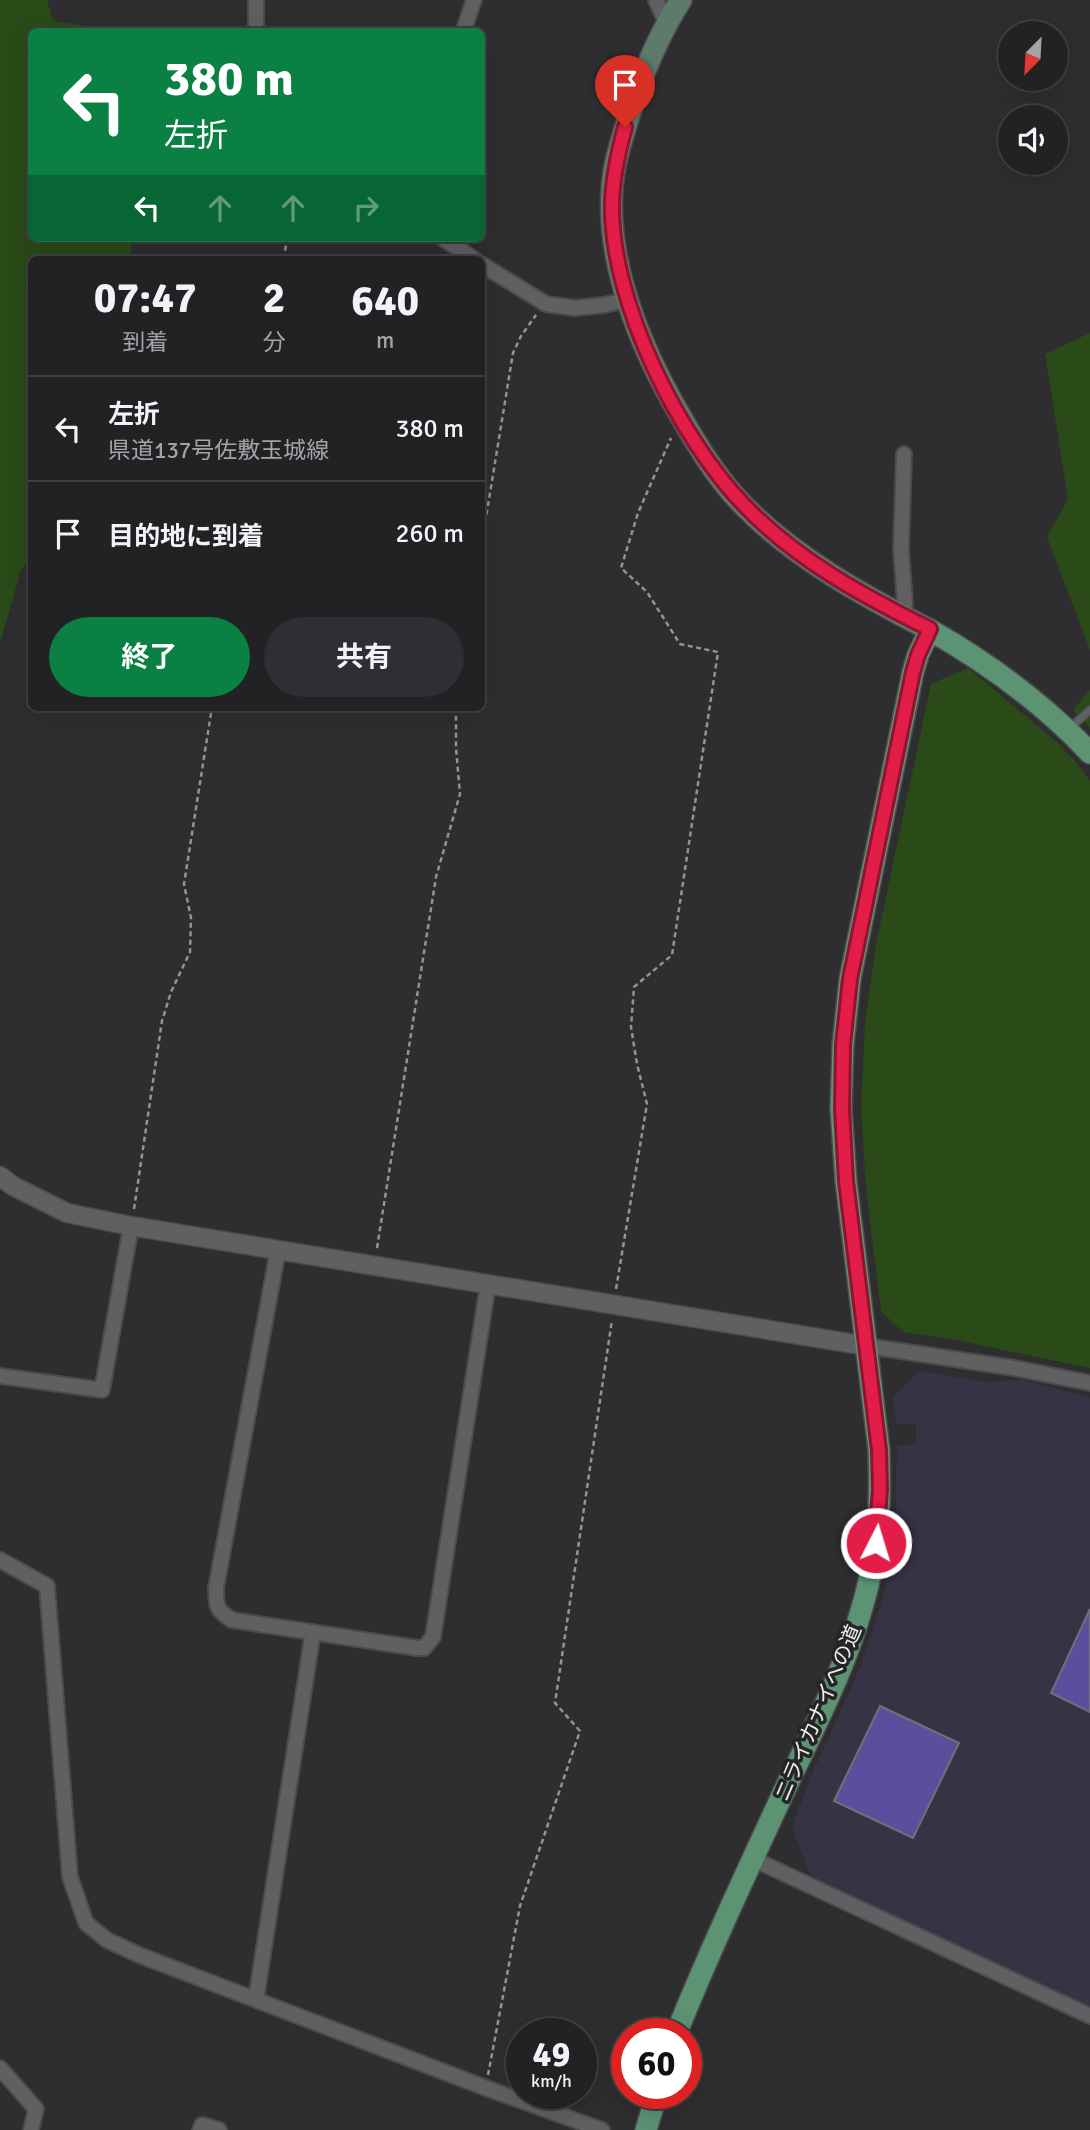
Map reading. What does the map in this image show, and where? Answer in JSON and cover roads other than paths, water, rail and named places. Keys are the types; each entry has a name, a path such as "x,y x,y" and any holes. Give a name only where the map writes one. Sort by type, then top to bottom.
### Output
{"main road":[{"path":"681,0 652,50 625,127 615,169 612,207 619,276 626,300 663,386 708,462 761,522 813,564 853,589 957,645 1021,690 1090,753"},
{"name":"ニライカナイへの道","path":"683,2018 720,1928 831,1692 867,1591 878,1527 879,1450 846,1181 842,1109 843,1045 850,979 910,685 918,655 930,629"},
{"path":"646,2130 652,2109"}],"street":[{"path":"256,0 256,28"},
{"path":"464,28 474,0"},
{"path":"656,0 666,22"},
{"path":"448,242 469,256"},
{"path":"485,266 546,304 575,308 626,300"},
{"path":"902,615 905,604 901,549 904,454"},
{"path":"0,1176 67,1213 131,1226 1014,1368 1090,1383"},
{"path":"0,1376 102,1390 131,1226"},
{"path":"278,1250 216,1588 216,1606 223,1615 232,1620 424,1648 433,1637 488,1283"},
{"path":"0,1560 47,1586 69,1877 86,1923 107,1940 139,1955 602,2130"},
{"path":"256,1999 313,1632"},
{"path":"753,1859 1090,2016"},
{"path":"0,2068 36,2109 31,2130"},
{"path":"200,2130 202,2125 219,2130"}],"lane":[{"path":"1067,731 1090,710"}]}
